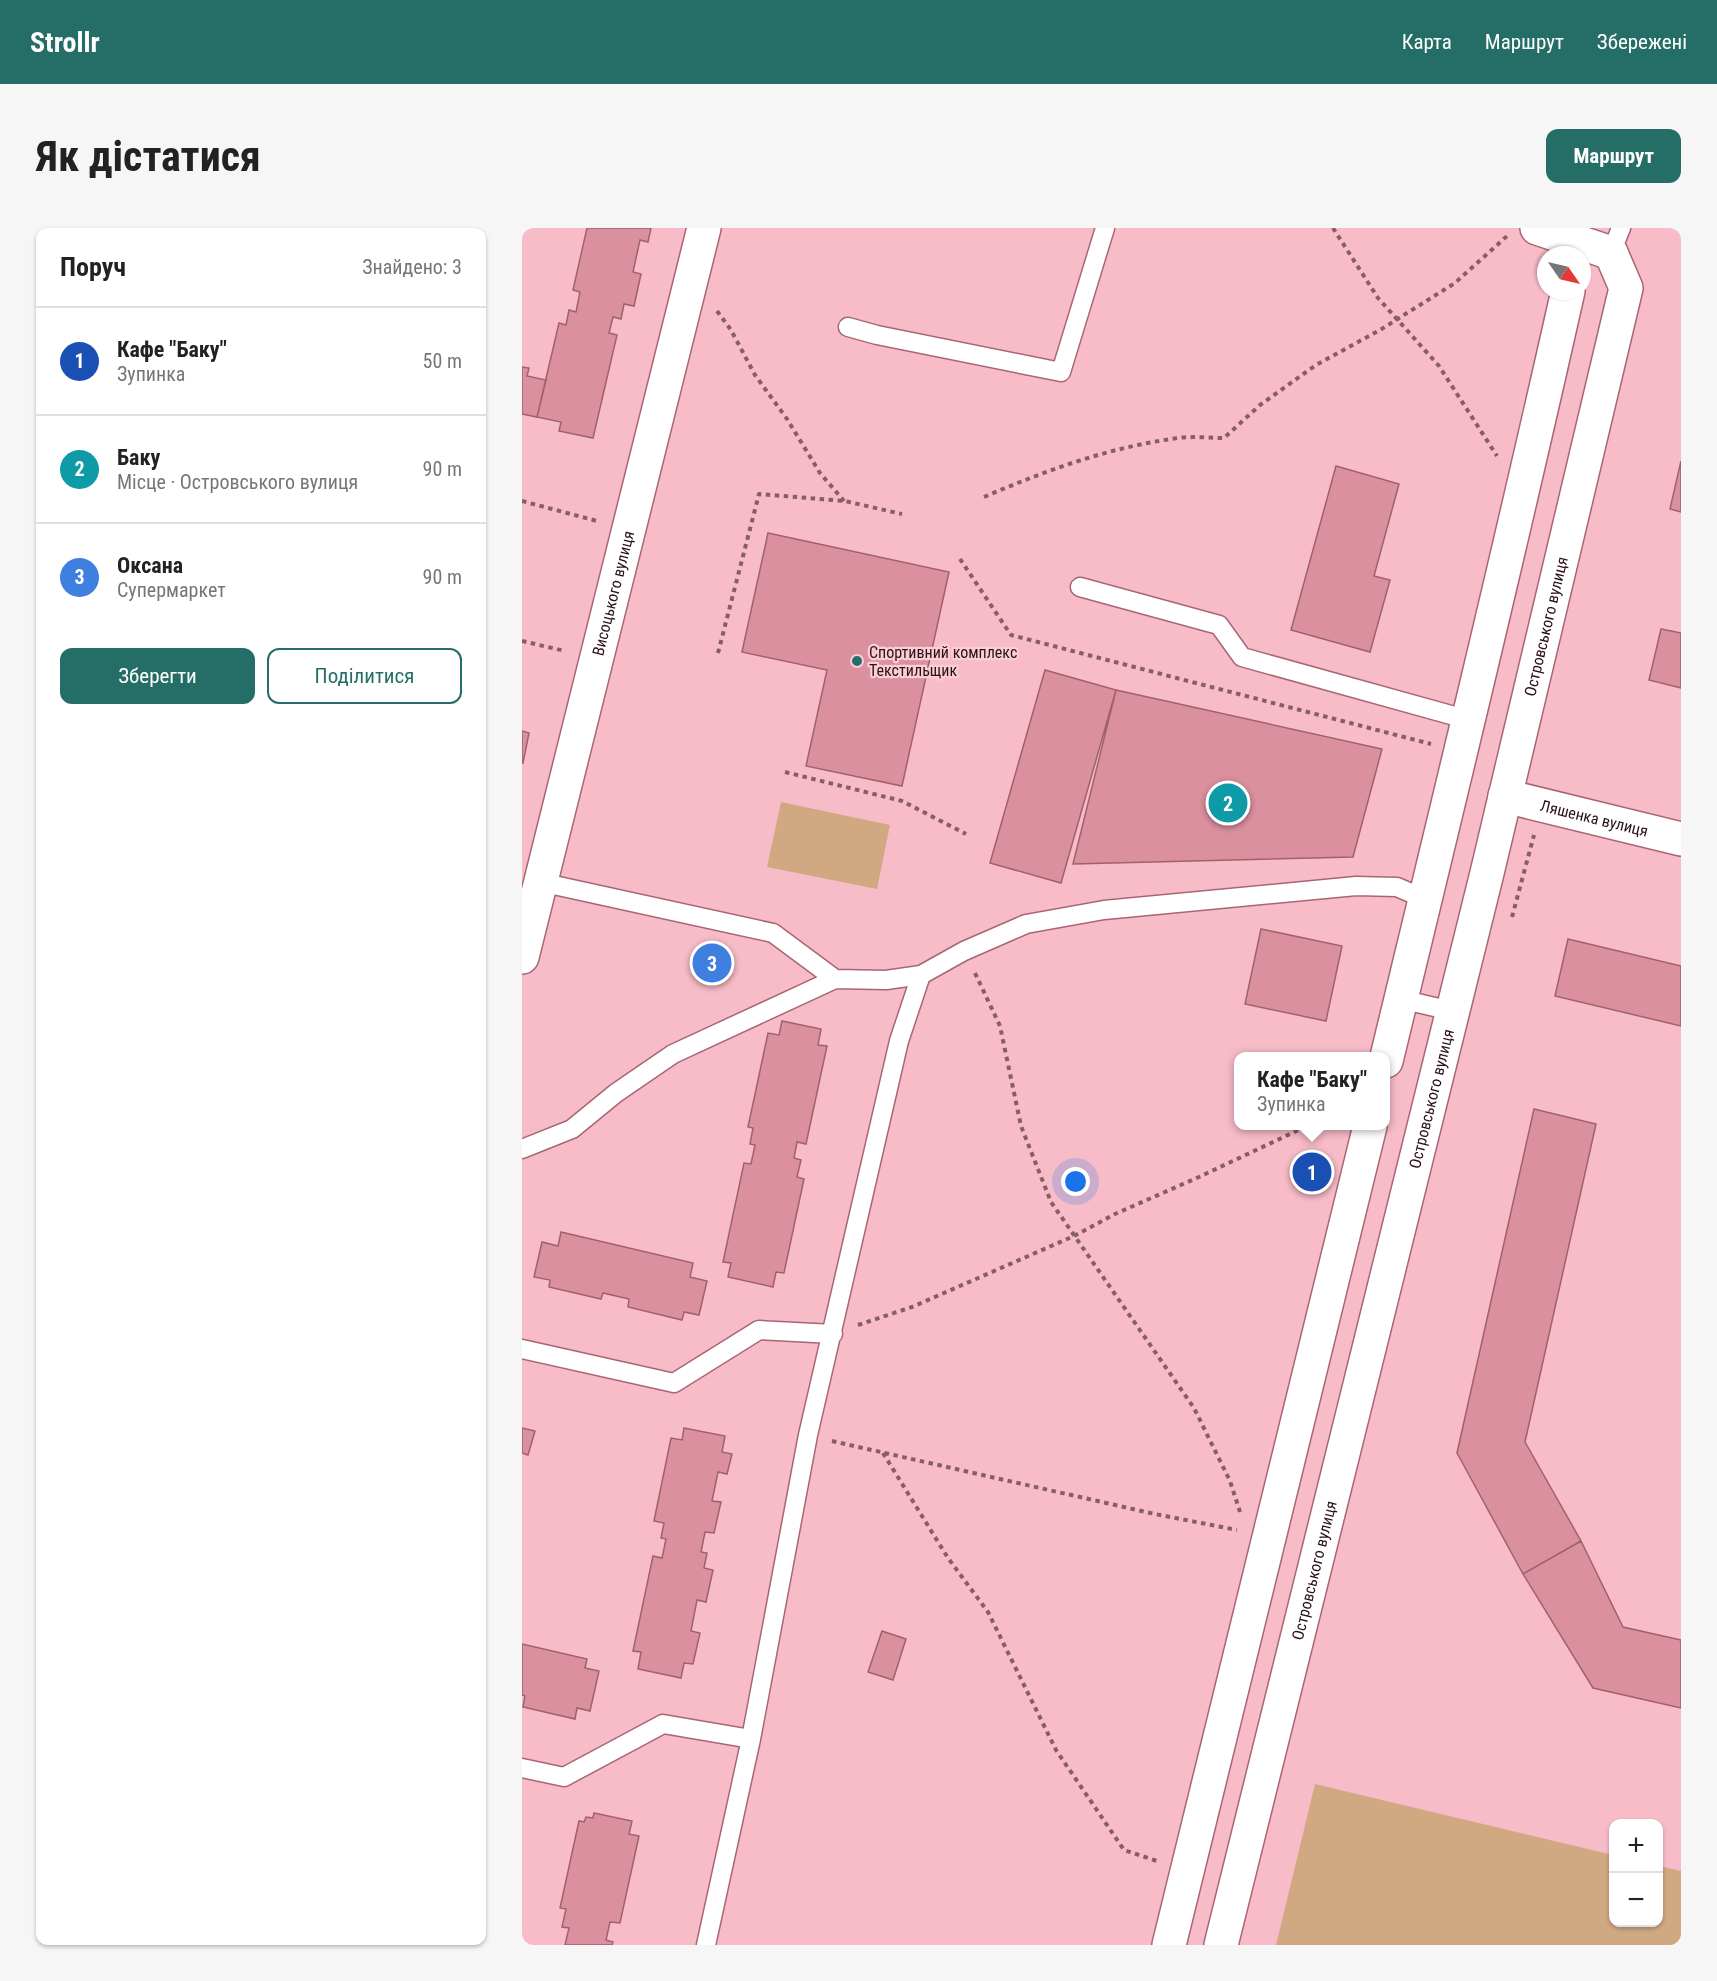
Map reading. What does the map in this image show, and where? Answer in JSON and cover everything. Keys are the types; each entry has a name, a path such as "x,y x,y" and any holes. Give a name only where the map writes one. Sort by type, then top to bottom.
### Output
{"street":[{"name":"Висоцького вулиця","path":"522,957 704,228"},
{"path":"1522,232 1605,248"},
{"name":"Островського вулиця","path":"1221,1945 1506,796 1626,288 1605,248"},
{"path":"1388,1052 1524,489 1566,300"},
{"name":"Ляшенка вулиця","path":"1506,796 1681,839"},
{"path":"1169,1945 1189,1871 1259,1532 1369,1130"}],"lane":[{"path":"848,327 1061,372 1105,228"},
{"path":"1080,587 1219,625 1242,657 1469,720"},
{"path":"540,882 773,933 835,980"},
{"path":"522,1149 572,1129 616,1093 673,1054 835,980 886,980 921,975 964,951 1026,924 1104,910 1356,886 1397,887 1425,899"},
{"path":"706,1945 751,1739 808,1435 899,1041 921,975"},
{"path":"1400,999 1452,1011"},
{"path":"522,1348 674,1383 759,1330 833,1334"},
{"path":"522,1768 564,1777 663,1724 751,1739"}],"path":[{"path":"1333,228 1378,298 1439,366 1489,445 1524,489"},
{"path":"984,497 1039,474 1109,451 1179,438 1224,438 1260,405 1316,365 1455,283 1522,232"},
{"path":"692,276 731,330 755,375 788,419 820,473 845,501"},
{"path":"718,653 759,494 845,501 902,514"},
{"path":"522,501 630,530"},
{"path":"960,558 1011,635 1461,752"},
{"path":"522,641 595,658"},
{"path":"785,772 902,801 966,834"},
{"path":"964,951 1000,1026 1021,1126 1052,1202 1194,1408 1230,1481 1259,1532"},
{"path":"833,1334 912,1307 1074,1236 1115,1214 1297,1130"},
{"path":"808,1435 1155,1514 1259,1532"},
{"path":"883,1453 948,1558 988,1612 1056,1750 1124,1850 1189,1871"}],"shaded area":[{"path":"781,802 890,825 877,889 767,867"},
{"path":"1315,1784 1609,1854 1609,1927 1663,1927 1663,1867 1681,1871 1681,1945 1276,1945"}],"building":[{"path":"587,228 651,228 648,242 640,240 633,272 641,274 634,306 624,304 621,319 613,317 609,333 617,335 593,438 559,431 561,422 537,417 559,323 566,325 569,310 576,312 580,292 573,290"},
{"path":"522,367 529,368 527,376 546,380 537,417 522,414"},
{"path":"1681,461 1681,512 1670,509"},
{"path":"1336,466 1399,484 1374,576 1390,580 1370,652 1291,630"},
{"name":"Спортивний комплекс Текстильщик","path":"768,533 949,572 902,786 806,766 827,670 742,652"},
{"path":"1661,629 1681,633 1681,688 1649,680"},
{"path":"1045,670 1116,690 1061,883 990,863"},
{"path":"1116,690 1382,749 1353,857 1073,864"},
{"path":"522,731 529,733 523,763 522,763"},
{"path":"1261,929 1342,946 1326,1021 1245,1004"},
{"path":"1568,939 1681,966 1681,1026 1555,996"},
{"path":"782,1021 821,1029 818,1045 827,1046 806,1144 797,1142 794,1158 801,1160 797,1177 804,1179 784,1273 776,1272 773,1287 728,1277 731,1263 723,1262 744,1163 751,1164 755,1145 750,1144 753,1128 748,1127 768,1033 779,1035"},
{"path":"1534,1109 1596,1124 1525,1442 1581,1541 1523,1574 1457,1453"},
{"path":"561,1232 693,1263 690,1277 707,1281 699,1315 684,1312 682,1320 628,1307 629,1299 603,1293 601,1299 549,1287 550,1280 534,1277 542,1242 558,1246"},
{"path":"522,1428 535,1431 528,1455 522,1453"},
{"path":"684,1428 725,1436 722,1452 732,1454 727,1474 718,1472 712,1501 721,1502 714,1533 705,1532 701,1552 707,1553 704,1568 713,1570 706,1602 697,1600 691,1631 700,1633 693,1664 684,1663 681,1678 638,1669 641,1652 633,1651 653,1556 662,1558 666,1539 661,1538 664,1523 654,1521 671,1438 682,1440"},
{"path":"1581,1541 1623,1627 1681,1640 1681,1708 1593,1688 1523,1574"},
{"path":"882,1631 906,1639 893,1680 868,1672"},
{"path":"522,1644 587,1659 585,1668 599,1671 590,1711 577,1708 575,1719 523,1707 525,1696 522,1695"},
{"path":"594,1813 632,1821 629,1834 639,1836 620,1923 610,1922 606,1940 613,1942 612,1945 565,1945 569,1928 562,1927 566,1909 560,1908 579,1821 584,1822 586,1817 593,1818"}],"place":[{"name":"Спортивний комплекс Текстильщик","path":"857,661"},
{"name":"Баку","path":"1228,803"},
{"name":"Оксана","path":"712,963"},
{"name":"Кафе \"Баку\"","path":"1312,1172"}]}
